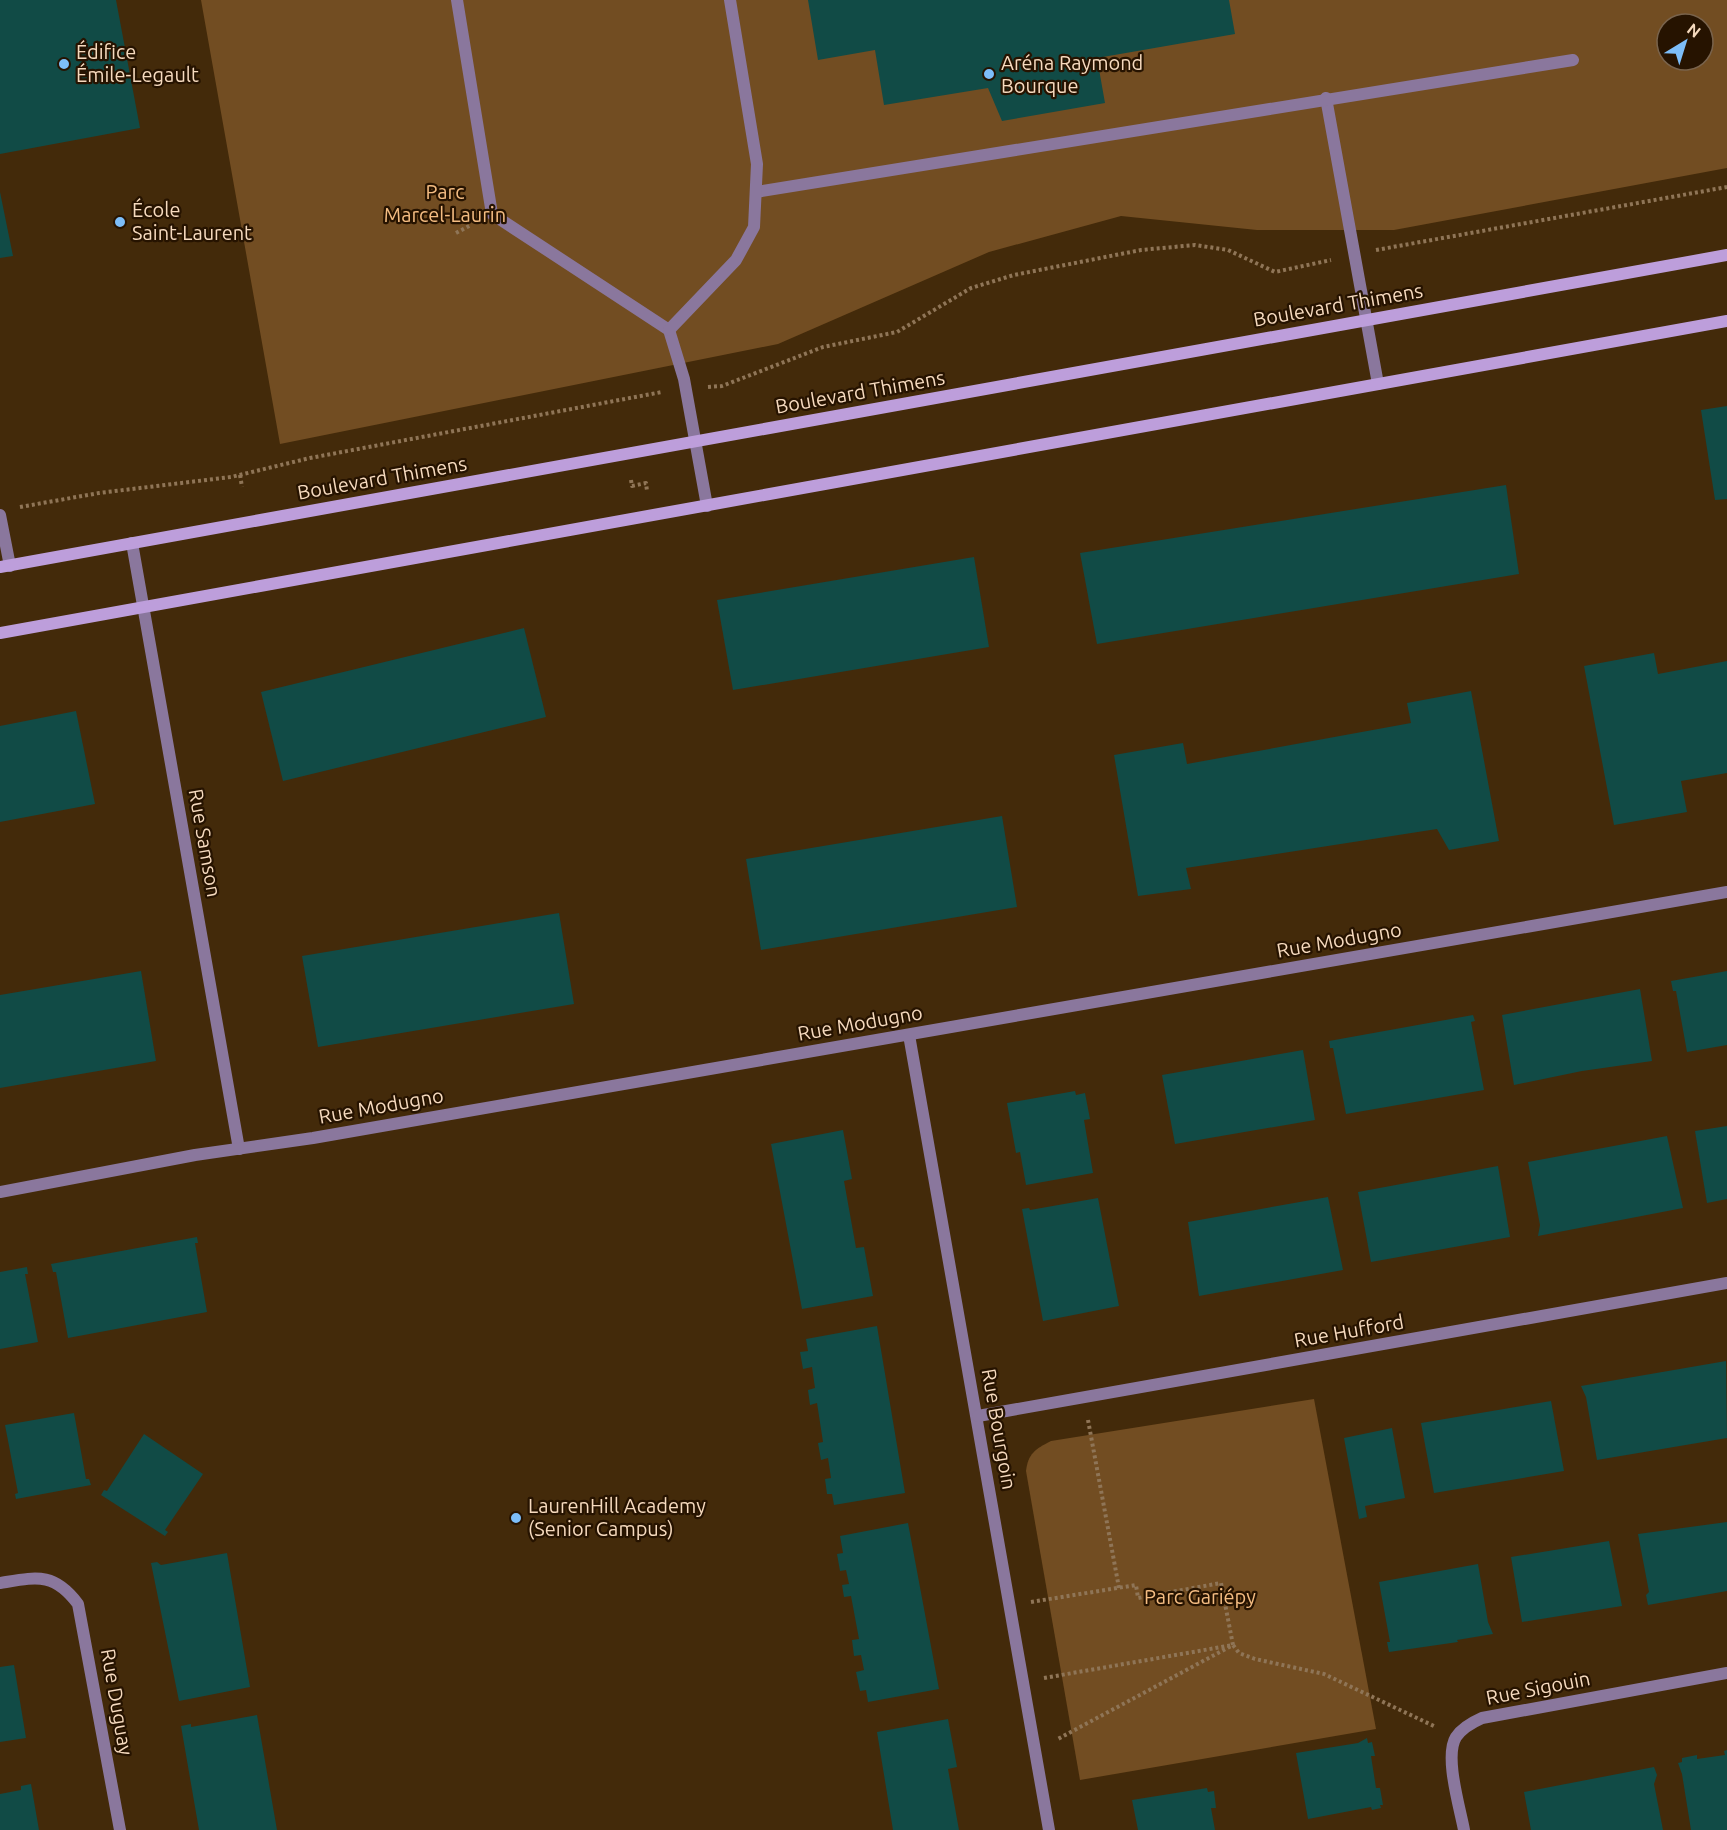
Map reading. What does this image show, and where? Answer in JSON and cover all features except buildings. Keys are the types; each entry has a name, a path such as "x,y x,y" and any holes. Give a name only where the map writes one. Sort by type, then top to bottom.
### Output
{"street":[{"path":"457,0 492,214 669,330 684,379 707,506"},
{"path":"669,330 736,260 754,227 757,164 730,0"},
{"path":"756,192 1326,98 1573,60"},
{"path":"1326,98 1378,384"},
{"name":"Boulevard Thimens","path":"5,566 1727,255"},
{"path":"0,633 1727,321"},
{"path":"0,515 5,566"},
{"name":"Rue Samson","path":"132,543 239,1149"},
{"name":"Rue Modugno","path":"0,1192 1727,892"},
{"name":"Rue Bourgoin","path":"909,1035 978,1416 1049,1830"},
{"name":"Rue Hufford","path":"978,1416 1727,1283"},
{"name":"Rue Duguay","path":"0,1583 47,1578 64,1586 78,1604 84,1624 120,1830"},
{"name":"Rue Sigouin","path":"1456,1737 1468,1725 1482,1718 1727,1673"},
{"path":"1456,1737 1452,1750 1453,1767 1464,1830"}],"path":[{"path":"1374,250 1727,187"},
{"name":"Boulevard Thimens","path":"722,386 823,347 897,332 966,290 1014,275 1141,250 1195,245 1228,250 1275,272 1335,259"},
{"name":"Boulevard Thimens","path":"13,509 99,493 240,475 310,458 657,393"},
{"path":"240,475 242,487"},
{"path":"632,480 632,486 646,483 647,491"},
{"path":"1083,1398 1119,1588"},
{"path":"1010,1605 1136,1585 1138,1598 1221,1584 1233,1646 1239,1653 1255,1659 1324,1674 1456,1737"},
{"path":"1023,1681 1233,1646"},
{"path":"1036,1751 1233,1646"}],"green space":[{"name":"Parc Marcel-Laurin","path":"201,0 1727,0 1727,168 1394,230 1257,230 1121,216 989,252 778,344 280,444"},
{"name":"Parc Gariépy","path":"1314,1399 1376,1729 1080,1780 1026,1471 1031,1456 1051,1441"}],"place":[{"name":"Édifice Émile-Legault","path":"64,64"},
{"name":"Aréna Raymond Bourque","path":"989,74"},
{"name":"École Saint-Laurent","path":"120,222"},
{"name":"LaurenHill Academy (Senior Campus)","path":"516,1518"}]}
